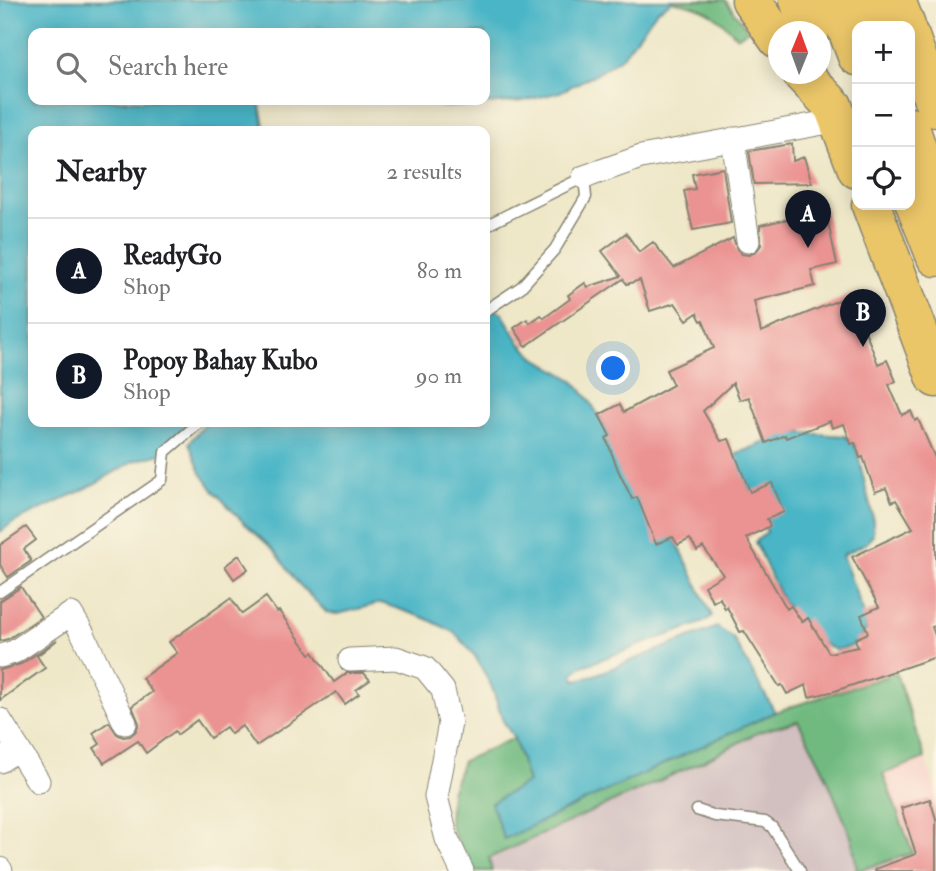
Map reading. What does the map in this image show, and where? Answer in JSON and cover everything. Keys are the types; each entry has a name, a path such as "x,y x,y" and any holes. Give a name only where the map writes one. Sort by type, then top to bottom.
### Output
{"highway":[{"path":"751,0 768,24"},
{"path":"799,0 806,21"},
{"path":"836,0 852,43"},
{"path":"865,0 872,21"},
{"path":"896,0 904,21"},
{"path":"915,51 936,108"},
{"path":"811,84 836,113"},
{"path":"827,84 852,156"},
{"path":"915,142 936,206"},
{"path":"915,204 936,257"},
{"path":"872,210 936,378"},
{"path":"913,317 936,352"}],"street":[{"path":"584,177 641,157 733,139 836,113"},
{"path":"733,139 748,241"},
{"path":"0,656 15,652 71,614 125,723"},
{"path":"350,660 396,658 425,668 443,690 450,723 436,797 447,839 462,871"},
{"path":"1,723 9,755 38,781"}],"lane":[{"path":"490,224 584,177 586,197 555,249 521,287 490,308"},
{"path":"0,593 162,480 165,452 194,427"},
{"path":"697,810 715,816 765,822 772,827 800,871"}],"shaded area":[{"path":"799,721 823,769 852,839 857,871 492,871 489,858 701,762 759,732"},
{"path":"925,758 936,791 936,871 902,871 898,859 913,852 883,773"},
{"path":"898,859 902,871 857,871"}],"green space":[{"path":"674,0 725,0 748,30 737,37 709,13"},
{"path":"896,673 925,758 883,774 913,853 857,871 852,839 823,769 798,721 759,732 701,762 489,858 492,871 470,871 449,822 451,792 463,761 514,738 528,783 505,838 775,712"}],"water":[{"path":"0,0 674,0 657,11 622,57 598,73 560,92 524,101 490,104 490,28 28,28 28,105 260,105 264,126 28,126 28,427 193,427 161,454 134,461 87,488 12,523 0,532"},
{"path":"436,105 473,105 447,107"},
{"path":"495,309 502,313 520,343 536,358 573,380 588,398 681,550 712,616 704,622 580,667 573,674 575,680 717,627 733,638 775,712 504,839 491,803 528,782 514,738 503,721 491,685 475,656 454,632 425,618 381,603 338,614 327,613 295,580 275,551 213,490 201,473 189,443 203,427 490,427 490,313"},
{"path":"788,432 845,436 856,446 873,518 873,534 867,543 842,555 863,611 866,631 852,646 835,650 819,641 783,602 755,542 767,532 733,456"}],"building":[{"path":"792,144 793,161 804,157 812,183 754,184 749,151"},
{"path":"723,168 731,223 693,230 684,191 695,189 692,174"},
{"path":"817,202 820,209 825,208 837,264 811,270 815,286 754,301 761,332 851,295 878,364 887,360 896,381 889,385 902,415 911,411 915,421 918,419 936,460 936,626 932,627 936,638 936,657 809,697 806,685 787,694 744,631 740,632 720,598 713,602 704,586 723,575 703,547 697,551 690,539 678,545 673,537 656,544 637,497 632,499 618,470 606,438 610,436 599,415 620,404 624,412 673,385 666,370 714,348 703,320 701,321 697,313 687,320 675,303 650,311 640,280 627,284 623,279 526,346 514,328 527,319 530,323 541,315 544,318 570,299 568,295 585,283 588,287 621,276 602,251 626,233 639,252 653,242 674,268 733,238 742,254 756,252 761,245 760,225 798,217 797,214 804,213 802,206","holes":["733,383 740,400 749,397 766,443 830,421 832,428 844,424 851,444 855,443 860,458 863,457 875,492 886,488 892,502 896,500 913,528 852,557 879,607 861,615 868,633 855,639 858,647 829,653 808,618 802,622 791,606 787,609 746,538 770,526 767,519 784,512 772,483 750,492 729,439 721,441 703,411"]},
{"path":"26,527 36,540 24,549 31,561 8,577 0,565 0,545"},
{"path":"239,555 248,569 234,579 225,566"},
{"path":"21,587 41,617 8,639 0,641 0,601"},
{"path":"266,597 310,654 313,652 334,682 347,673 364,673 370,680 356,690 359,694 345,704 336,692 256,746 242,726 231,734 226,727 210,738 197,720 177,735 175,731 146,753 138,741 104,763 94,748 100,744 93,733 109,722 117,734 123,737 136,731 139,723 132,706 152,692 142,678 177,653 169,642 231,598 242,614"},
{"path":"57,640 37,656 45,668 0,700 0,670 21,664"},
{"path":"930,799 936,819 936,871 875,871 916,854 901,808"}],"place":[{"name":"ReadyGo","path":"808,248"},
{"name":"Popoy Bahay Kubo","path":"863,347"}]}
